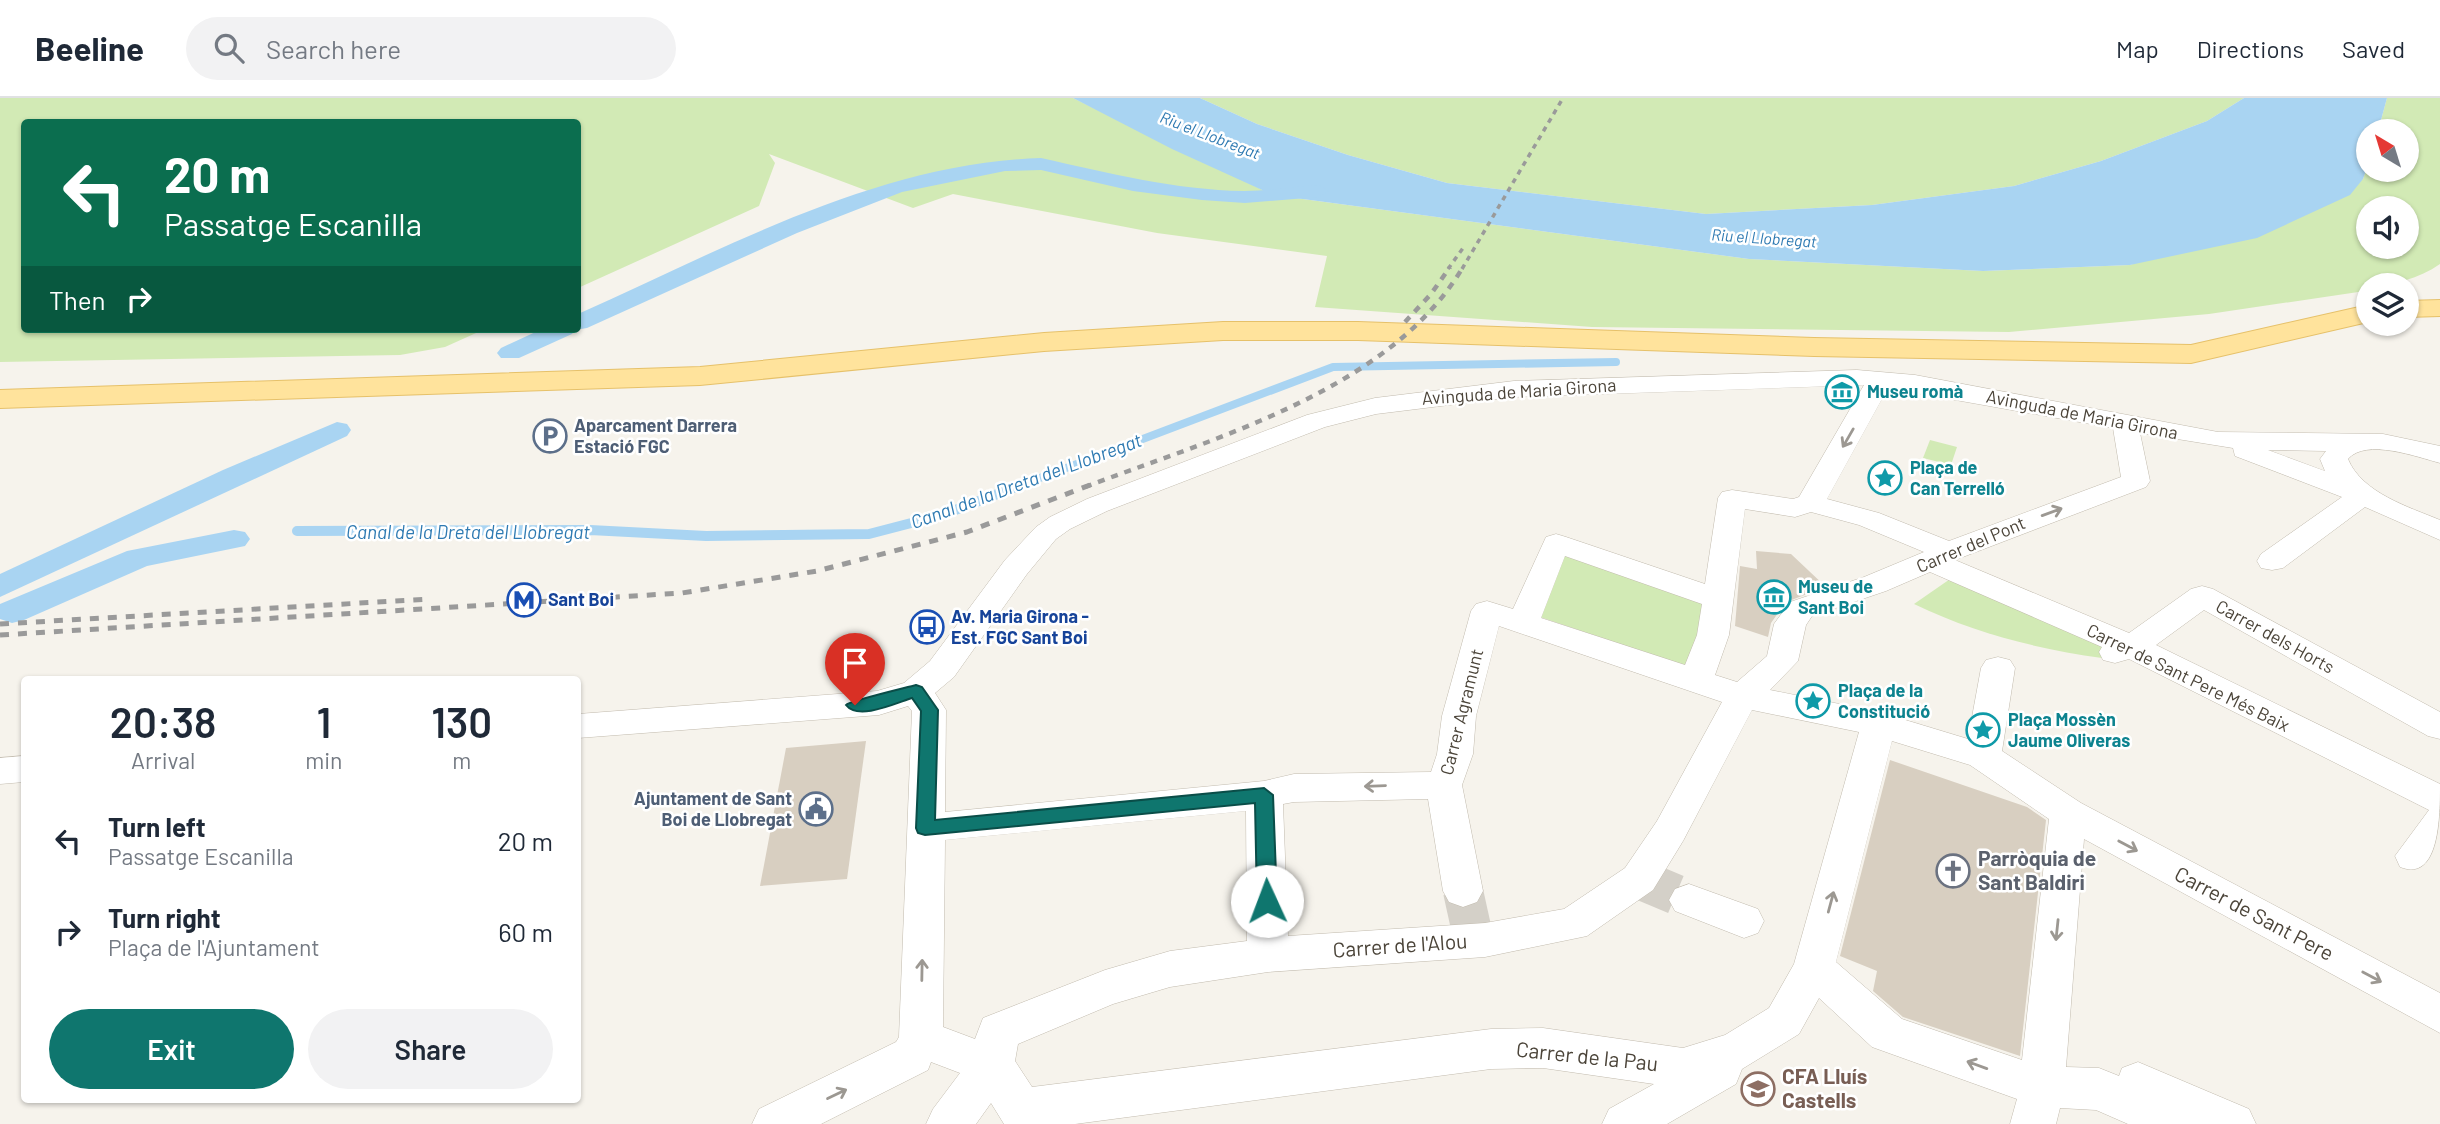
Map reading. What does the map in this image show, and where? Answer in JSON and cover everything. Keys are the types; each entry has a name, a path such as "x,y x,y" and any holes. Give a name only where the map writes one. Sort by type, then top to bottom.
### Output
{"main road":[{"path":"2419,309 2440,308"},
{"path":"0,399 700,376 1067,340 1223,331 1383,332 1814,347 1956,347 2191,354 2236,346 2356,316"}],"street":[{"name":"Avinguda de Maria Girona","path":"916,691 942,669 1016,567 1045,533 1060,523 1097,505 1316,421 1388,404 1514,389 1811,377 1881,378 2218,440"},
{"path":"1810,503 1881,378"},
{"name":"Carrer del Pont","path":"1738,704 1784,658 1790,624 1801,609 2136,481 2125,423"},
{"path":"2393,444 2440,430"},
{"path":"2218,440 2393,444 2440,455"},
{"path":"2218,440 2373,500 2440,531"},
{"path":"2353,444 2336,454 2337,471 2373,500 2440,521"},
{"name":"Carrer de Sant Pere Més Baix","path":"1718,598 1732,498 1795,508 1810,503 1869,519 2123,649 2440,800"},
{"path":"2272,561 2373,500"},
{"path":"1692,679 1713,635 1718,598 1556,543 1523,622 1692,679 1738,704 1881,737 1983,756 2068,813 2042,1112"},
{"name":"Carrer dels Horts","path":"2123,649 2202,596 2440,727"},
{"name":"Carrer Agramunt","path":"1463,891 1444,785 1454,754 1459,716 1487,611 1523,622"},
{"path":"1983,756 1998,668"},
{"path":"581,726 879,703 916,691 929,710 921,1039 912,1056 775,1124"},
{"name":"Carrer de l'Alou","path":"992,1065 998,1032 1093,993 1170,970 1268,955 1474,941 1573,924 1639,879 1670,831 1738,704"},
{"name":"Carrer de la Pau","path":"1020,1117 1490,1049 1543,1048 1683,1068 1737,1051 1784,1021 1881,737"},
{"path":"0,771 21,769"},
{"path":"925,828 1264,795 1294,788 1444,785"},
{"path":"1264,795 1268,955"},
{"name":"Carrer de Sant Pere","path":"2068,813 2440,1014"},
{"path":"2414,856 2440,821"},
{"path":"1689,900 1744,921"},
{"path":"1807,960 1887,1033 2042,1112 2099,1089 2122,1076 2233,1124"},
{"path":"921,1039 992,1065 1020,1117"},
{"path":"1625,1124 1728,1065 1737,1051"},
{"path":"948,1124 992,1065"},
{"path":"2099,1089 2177,1124"}],"green space":[{"path":"0,98 1073,98 1273,195 1749,259 1983,271 2130,265 2356,182 2419,182 2419,119 2381,119 2387,98 2440,98 2440,264 2423,274 2356,273 2356,292 2209,314 2009,332 1592,327 1315,307 1327,256 1157,233 953,194 913,208 769,154 775,163 759,206 581,287 581,119 21,119 21,333 476,333 445,347 400,355 0,362"},
{"path":"1200,98 2244,98 2207,121 2101,161 2014,186 1872,205 1706,214 1447,183 1348,155 1257,124"},
{"path":"1930,440 1957,447 1951,465 1923,458"},
{"path":"1564,550 1710,602 1693,669 1540,617"},
{"path":"1953,577 2109,644 2102,658 2054,650 1983,631 1914,604"}],"water":[{"name":"Riu el Llobregat","path":"1073,98 1200,98 1257,124 1348,155 1447,183 1706,214 1872,205 2014,186 2101,161 2207,121 2244,98 2387,98 2381,119 2356,119 2356,182 2361,182 2350,195 2257,238 2130,265 1983,271 1749,259 1273,195 1172,149"},
{"path":"231,533 228,543 174,554 177,544"}],"building":[{"name":"Museu de Sant Boi","path":"1756,551 1791,554 1826,587 1775,606 1778,613 1771,623 1768,637 1735,626 1740,566 1757,569"},
{"name":"Ajuntament de Sant Boi de Llobregat","path":"866,741 847,879 760,886 786,748"},
{"name":"Parròquia de Sant Baldiri","path":"1890,760 2027,807 2046,820 2020,1056 1903,1017 1873,991 1877,971 1840,956"}],"waterway":[{"name":"Canal de la Dreta del Llobregat","path":"581,322 789,228 895,188 1005,165 1041,164 1133,185 1202,194 1245,197 1319,191"},
{"name":"Canal de la Dreta del Llobregat","path":"510,353 554,333"},
{"name":"Canal de la Dreta del Llobregat","path":"1016,487 1333,367 1616,362"},
{"name":"Canal de la Dreta del Llobregat","path":"0,587 233,476 337,430"},
{"name":"Canal de la Dreta del Llobregat","path":"297,531 590,530 706,536 869,534 942,515 1021,485"},
{"name":"Canal de la Dreta del Llobregat","path":"12,612 138,558 234,539"}],"tunnel":[{"path":"1639,879 1689,900"},
{"path":"1463,891 1474,941"}],"railway":[{"path":"1462,269 1563,98"},
{"path":"1448,269 1463,248"},
{"path":"1405,322 1431,294 1450,267"},
{"path":"1085,487 1241,429 1294,406 1345,378 1391,347 1431,310 1463,267"},
{"path":"0,635 682,593 817,571 967,532 1090,485"},
{"path":"0,624 430,599"}],"place":[{"name":"Museu romà","path":"1842,392"},
{"name":"Aparcament Darrera Estació FGC","path":"550,436"},
{"name":"Plaça de Can Terrelló","path":"1885,478"},
{"name":"Museu de Sant Boi","path":"1774,597"},
{"name":"Sant Boi","path":"524,600"},
{"name":"Av. Maria Girona - Est. FGC Sant Boi","path":"927,627"},
{"name":"Plaça de la Constitució","path":"1813,701"},
{"name":"Plaça Mossèn Jaume Oliveras","path":"1983,730"},
{"name":"Ajuntament de Sant Boi de Llobregat","path":"816,809"},
{"name":"Parròquia de Sant Baldiri","path":"1953,871"},
{"name":"CFA Lluís Castells","path":"1758,1089"}],"route":[{"path":"855,705 879,703 916,691 929,710 925,828 1264,795 1267,901"}]}
